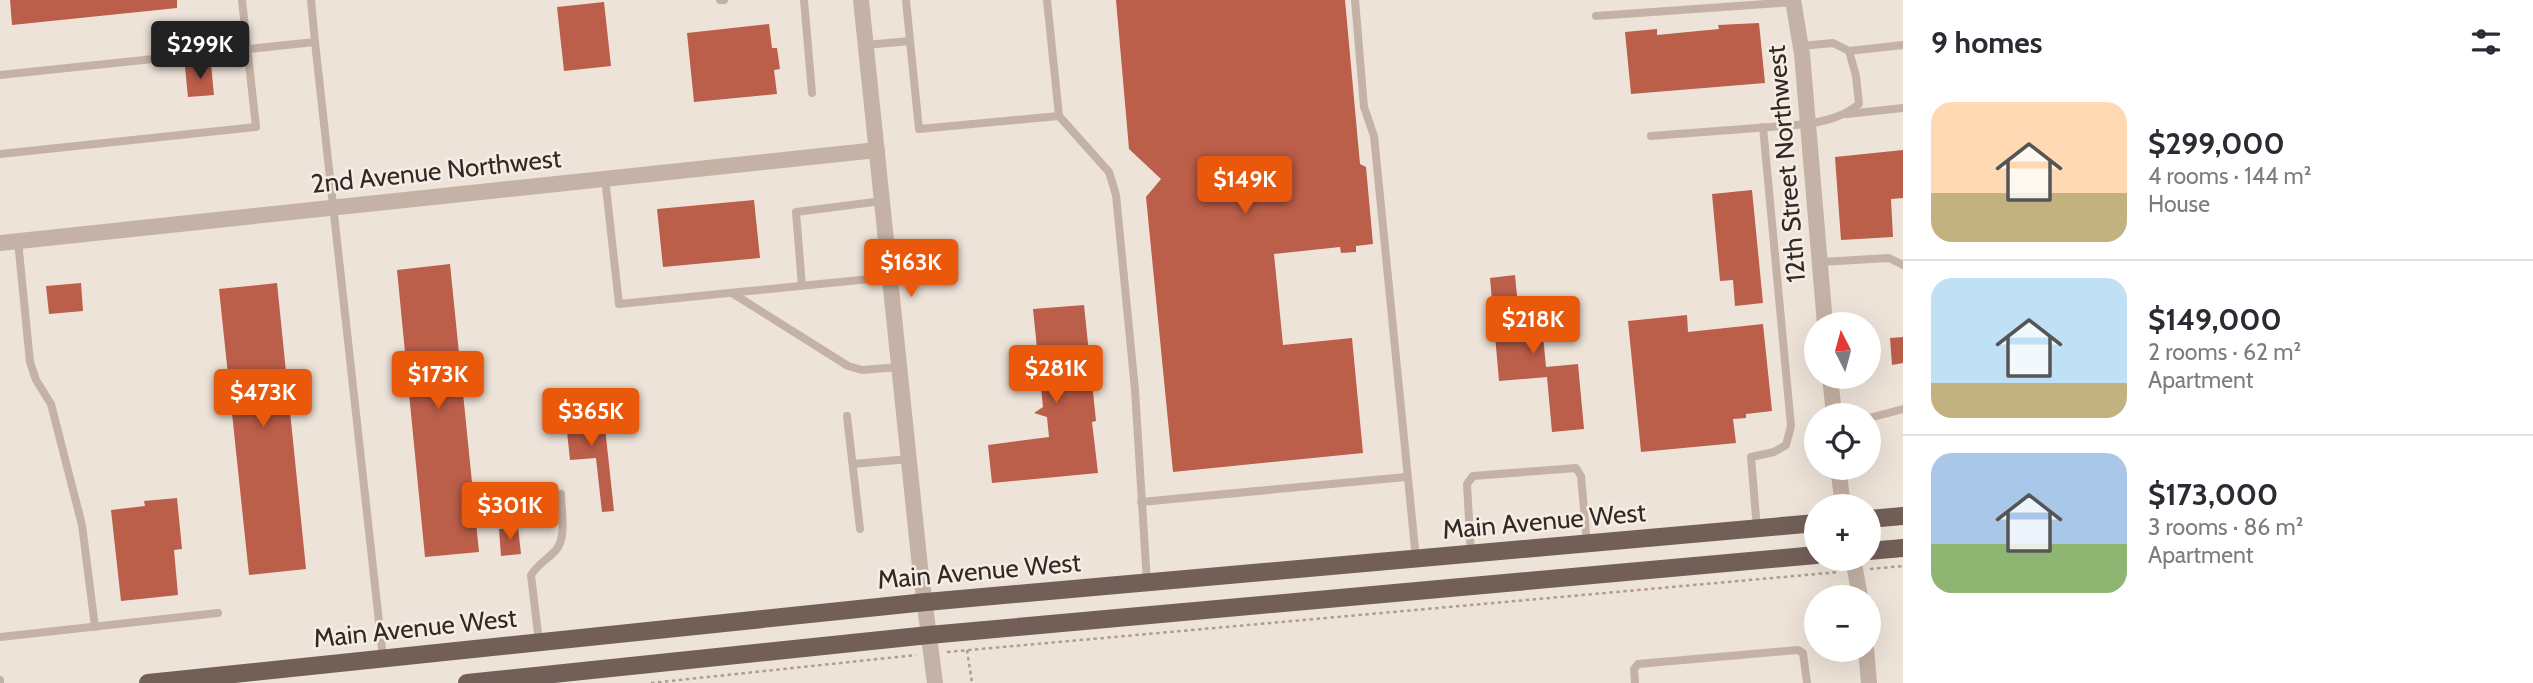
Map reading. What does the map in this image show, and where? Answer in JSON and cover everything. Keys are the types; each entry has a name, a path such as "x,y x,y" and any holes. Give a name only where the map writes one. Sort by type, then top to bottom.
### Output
{"main road":[{"path":"1881,518 1903,516"},
{"name":"Main Avenue West","path":"148,683 926,602 1804,524"},
{"path":"1881,550 1903,548"},
{"path":"467,683 929,635 1804,556"}],"street":[{"path":"861,0 935,683"},
{"name":"12th Street Northwest","path":"1794,1 1801,46 1824,312"},
{"name":"2nd Avenue Northwest","path":"0,243 877,150"},
{"path":"1868,662 1870,683"}],"lane":[{"path":"0,154 256,127 242,0"},
{"path":"311,0 383,658"},
{"path":"804,0 812,93"},
{"path":"906,0 919,130 1059,116"},
{"path":"1047,0 1059,116 1109,172 1116,195 1135,390 1147,583"},
{"path":"1355,0 1364,107 1374,136 1416,559"},
{"path":"1596,16 1794,1"},
{"path":"865,45 910,41"},
{"path":"0,75 315,42"},
{"path":"1801,46 1833,43 1849,51 1903,45"},
{"path":"1847,114 1858,104 1856,76 1849,51"},
{"path":"1651,136 1808,124 1847,114 1903,108"},
{"path":"1757,529 1751,457 1774,452 1786,446 1791,426 1763,127"},
{"path":"605,178 619,304 890,277"},
{"path":"802,286 796,212 882,201"},
{"path":"18,241 30,362 36,380 51,404 82,525 95,627"},
{"path":"1820,262 1889,258 1903,265"},
{"path":"732,293 848,366 862,370 899,367"},
{"path":"1881,415 1903,409"},
{"path":"847,416 860,529"},
{"path":"853,464 909,459"},
{"path":"1471,554 1467,484 1473,476 1576,468 1581,476 1587,544"},
{"path":"1141,502 1406,477"},
{"path":"539,642 531,575 555,551 562,538 561,494"},
{"path":"0,638 218,613"},
{"path":"1635,683 1633,669 1637,664 1798,650 1803,653 1807,683"}],"path":[{"path":"1881,567 1903,566"},
{"path":"651,683 967,650 1833,571"},
{"path":"967,650 971,683"}],"building":[{"path":"10,0 177,0 177,8 12,25"},
{"path":"1116,0 1345,0 1360,164 1366,167 1373,244 1356,246 1356,252 1341,253 1340,247 1274,254 1283,345 1352,338 1363,453 1173,472 1146,197 1161,179 1129,149"},
{"path":"604,2 611,66 564,71 557,7"},
{"path":"1759,23 1765,83 1631,94 1625,32 1657,29 1657,35 1719,29 1718,25"},
{"path":"769,24 772,48 777,48 780,69 774,70 777,94 694,102 687,33"},
{"path":"211,64 214,95 188,97 185,67"},
{"path":"1903,150 1903,198 1891,199 1893,237 1841,240 1835,157"},
{"path":"1752,190 1763,303 1735,306 1733,280 1720,281 1712,194"},
{"path":"754,200 760,258 663,267 657,209"},
{"path":"450,264 479,552 425,557 397,270"},
{"path":"1515,275 1519,316 1541,314 1546,367 1578,364 1584,429 1552,432 1547,377 1499,381 1490,278"},
{"path":"81,283 83,311 49,314 46,286"},
{"path":"277,283 306,569 249,575 219,289"},
{"path":"1084,305 1096,421 1092,422 1098,473 992,483 988,445 1049,437 1047,417 1034,413 1043,407 1033,309"},
{"path":"1687,315 1688,332 1763,324 1772,411 1746,414 1746,418 1733,419 1736,443 1641,452 1628,321"},
{"path":"1903,337 1903,363 1892,365 1890,338"},
{"path":"603,409 614,511 602,512 596,458 570,460 565,413"},
{"path":"177,498 182,549 174,550 178,595 121,601 111,510 145,506 144,501"},
{"path":"518,527 521,554 501,556 499,529"}]}
